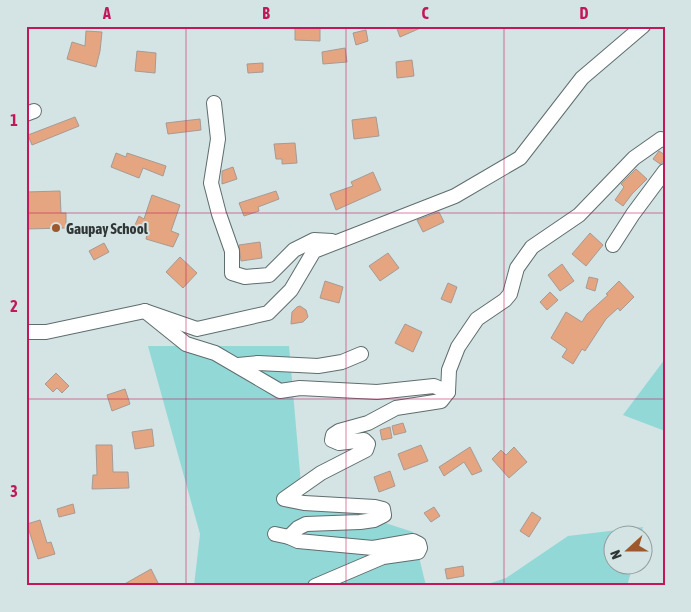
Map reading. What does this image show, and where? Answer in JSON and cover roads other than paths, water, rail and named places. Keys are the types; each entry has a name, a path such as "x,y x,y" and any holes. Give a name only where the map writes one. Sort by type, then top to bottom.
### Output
{"street":[{"path":"26,332 46,332 145,311 197,329 268,313 290,290 314,251 455,196 520,158 582,78 643,26"},
{"path":"214,103 218,139 211,183 219,214 232,251 232,273 245,277 269,274 294,250 314,240 347,239"},
{"path":"315,586 383,557 418,552 419,544 413,541 373,548 298,541 282,536 306,524 360,522 374,520 384,515 383,509 375,507 304,503 281,498 321,473 366,450 368,444 364,440 339,443 332,440 333,436 339,431 368,423 396,408 441,401 448,392 449,370 458,347 477,319 506,300 510,294 517,268 532,247 579,215 634,158 661,138 665,140"},
{"path":"614,245 632,214 665,171"},
{"path":"145,311 186,344 215,353 280,391 300,388 377,392 434,386 448,392"},
{"path":"238,365 258,362 318,366 342,362 361,354"}],"place":[{"name":"Gaupay School","path":"56,228"}]}
